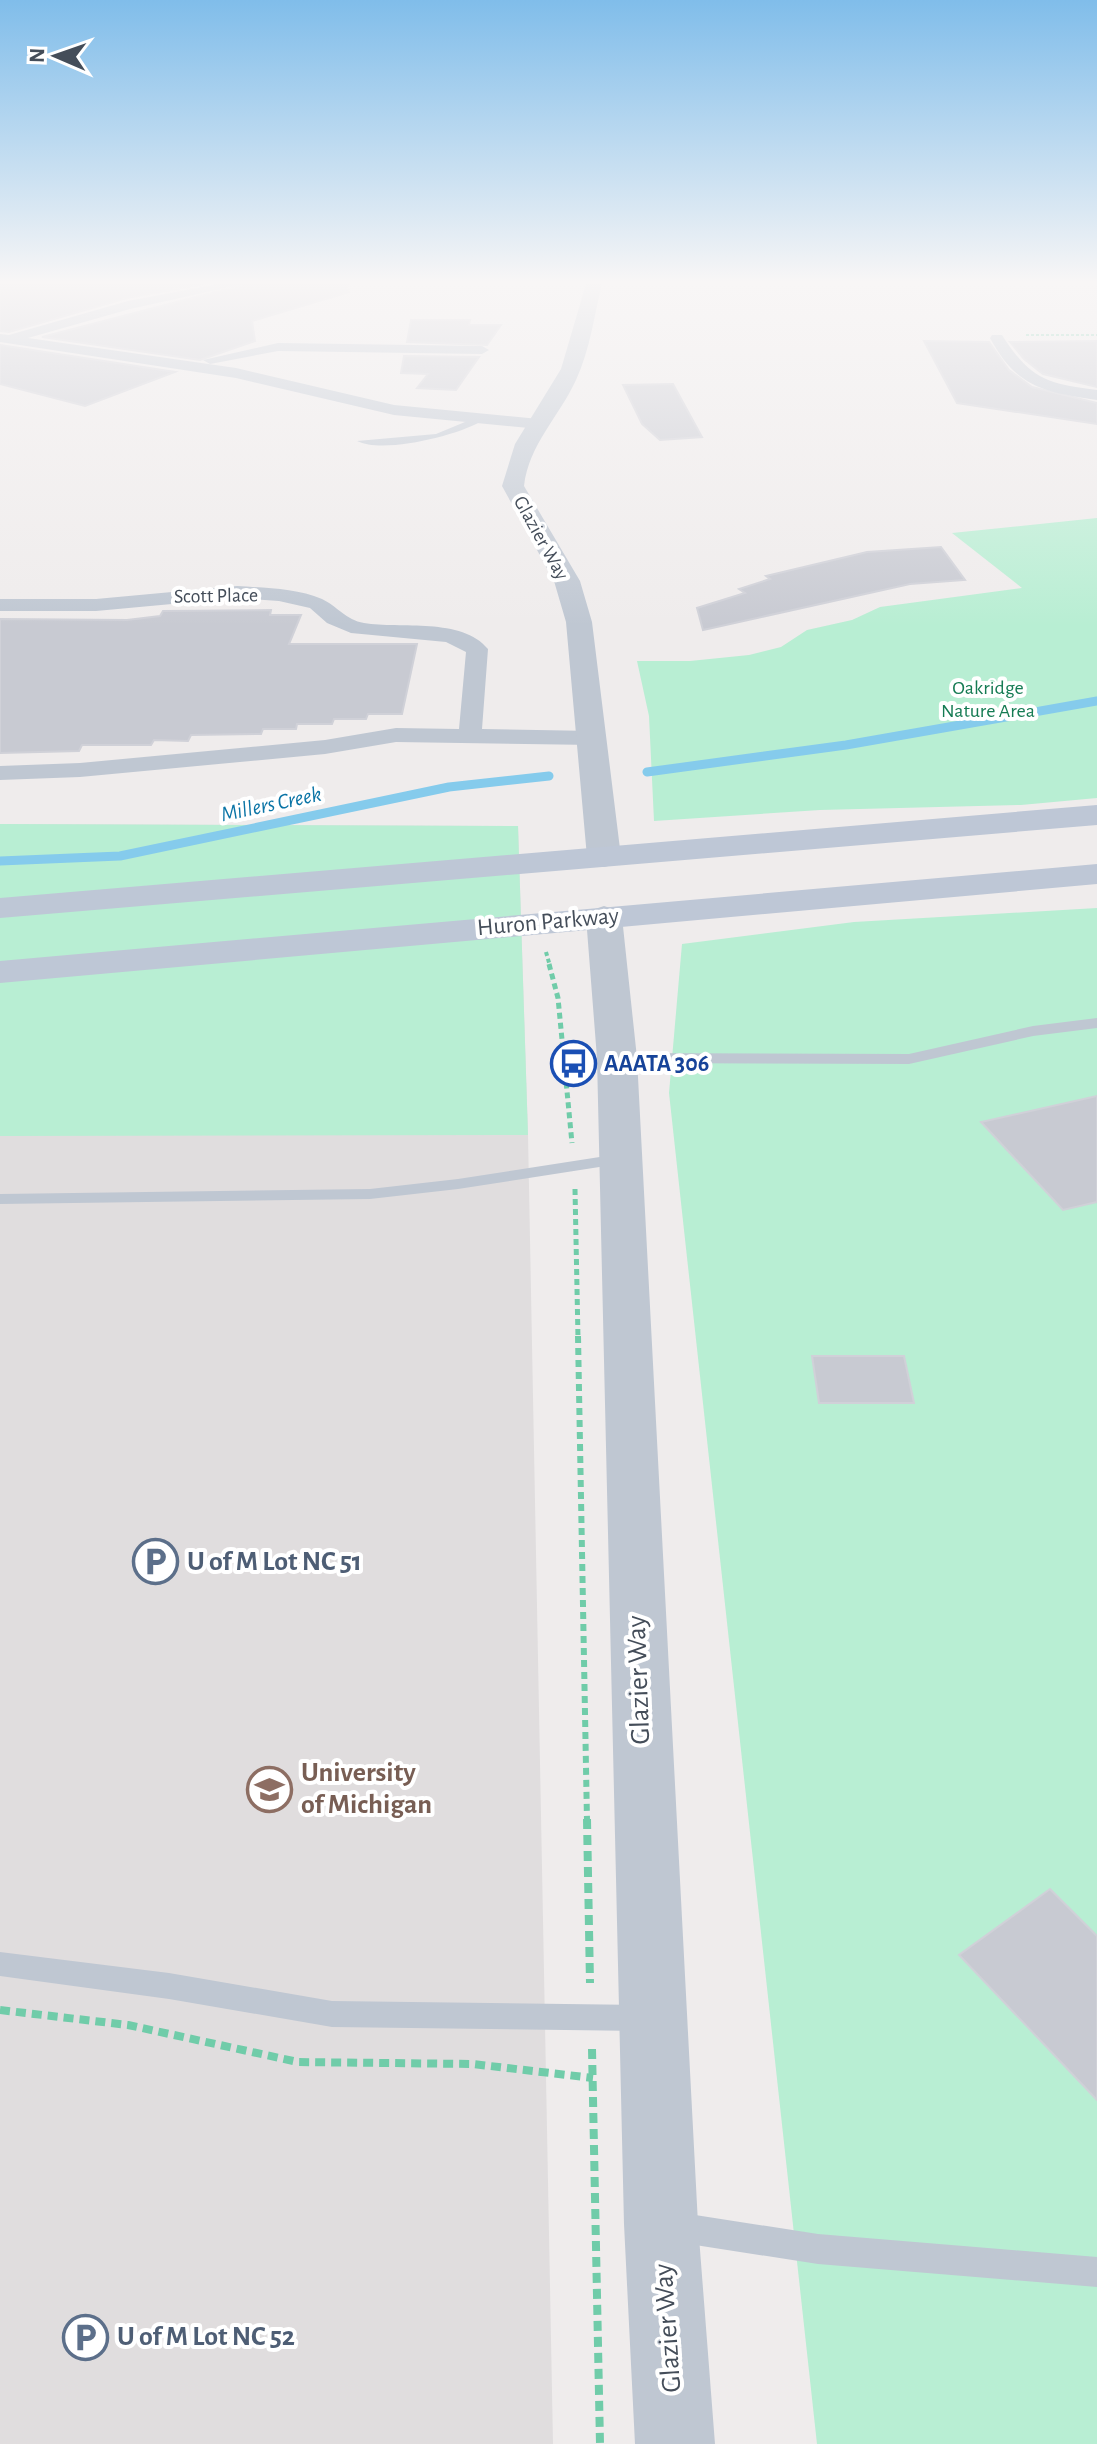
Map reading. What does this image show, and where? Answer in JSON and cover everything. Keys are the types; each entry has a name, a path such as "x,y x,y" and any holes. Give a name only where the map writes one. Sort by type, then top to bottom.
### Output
{"main road":[{"path":"0,910 53,903 1097,815"},
{"path":"998,824 1043,831 1063,845 1061,861 1023,880"},
{"name":"Huron Parkway","path":"0,972 1097,874"}],"street":[{"path":"344,398 394,410 539,424"},
{"name":"Glazier Way","path":"554,398 514,471 513,486 567,581 579,622 594,738 604,857"},
{"name":"Scott Place","path":"0,605 96,605 237,592 279,595 317,604 334,619 358,629 450,636 477,649 470,735"},
{"path":"0,773 80,770 325,747 396,735 594,738"},
{"name":"Glazier Way","path":"604,917 617,1058 596,1162 653,2019 661,2224 675,2444"}],"lane":[{"path":"361,441 438,437 456,433 477,420"},
{"path":"617,1058 909,1059 1033,1031 1097,1023"},
{"path":"0,1199 370,1194 458,1184 596,1162"},
{"path":"0,1964 169,1986 332,2014 653,2019"},
{"path":"661,2224 818,2249 1097,2272"}],"path":[{"path":"552,964 596,1162 590,2017 600,2444"},
{"path":"0,2010 128,2025 298,2062 473,2064 593,2078"}],"shaded area":[{"name":"University of Michigan","path":"0,824 518,826 528,1135 553,2444 0,2444"}],"green space":[{"name":"Oakridge Nature Area","path":"1097,518 1097,798 1021,805 820,810 654,821 649,716 637,661 690,661 749,655 781,647 807,630 852,620 880,607 1022,588 952,533"},
{"path":"0,824 518,826 528,1135 0,1136"},
{"path":"1097,908 1097,2444 817,2444 669,1093 682,944 854,922"}],"building":[{"path":"54,398 106,398 85,406"},
{"path":"629,398 681,398 702,437 660,440 642,424"},
{"path":"954,398 1077,398 1097,403 1097,424 957,403"},
{"path":"941,547 965,580 910,584 703,630 697,608 745,593 739,589 770,579 766,576 867,552"},
{"path":"271,610 270,615 301,615 289,644 417,644 402,714 368,714 366,719 334,719 332,724 297,724 296,729 263,729 261,734 191,735 188,741 154,740 151,745 82,745 79,751 0,753 0,619 127,620 160,616 163,611"},
{"path":"1097,1096 1097,1202 1063,1210 981,1122"},
{"path":"812,1356 904,1356 914,1403 819,1403"},
{"path":"1050,1889 1097,1936 1097,2100 959,1955"}],"waterway":[{"name":"Millers Creek","path":"647,772 846,745 1097,701"},
{"name":"Millers Creek","path":"0,861 120,856 449,787 549,776"}],"place":[{"name":"AAATA 306","path":"573,1064"},
{"name":"U of M Lot NC 51","path":"156,1562"},
{"name":"University of Michigan","path":"270,1789"},
{"name":"U of M Lot NC 52","path":"86,2337"}]}
